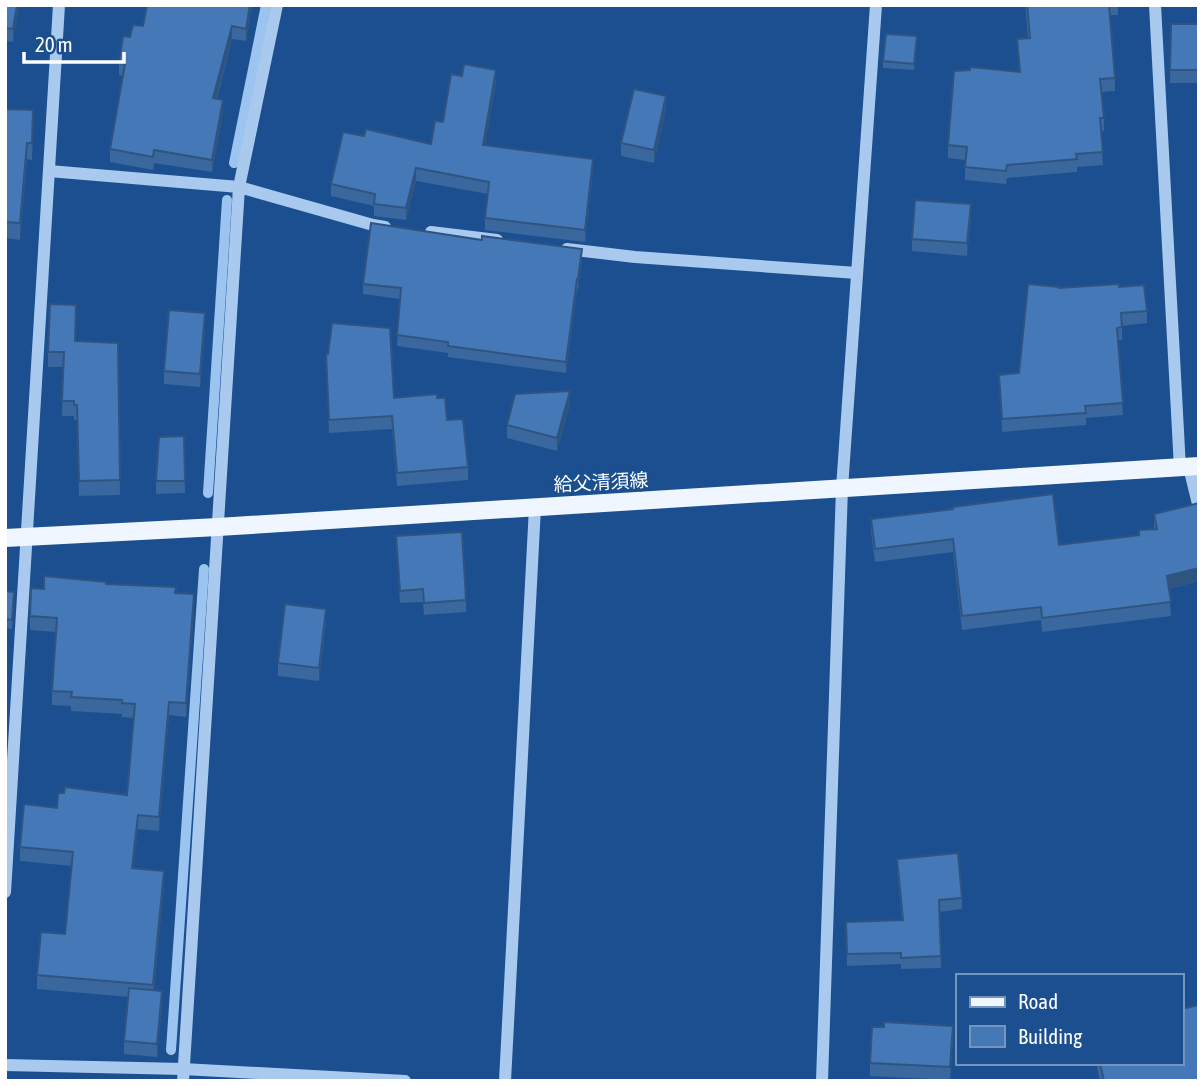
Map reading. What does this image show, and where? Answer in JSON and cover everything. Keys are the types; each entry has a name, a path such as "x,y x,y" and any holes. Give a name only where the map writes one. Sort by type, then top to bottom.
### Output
{"main road":[{"name":"給父清須線","path":"5,538 1189,467"}],"street":[{"path":"5,892 59,5"},
{"path":"183,1075 239,187 277,5"},
{"path":"822,1081 842,488 876,5"},
{"path":"1155,5 1189,467 1199,508"},
{"path":"49,171 239,187 373,225 400,229"},
{"path":"414,230 511,242"},
{"path":"552,247 635,257 857,273"},
{"path":"505,1081 535,507"},
{"path":"5,1065 183,1075 405,1081"}],"building":[{"path":"5,5 17,5 13,29 5,28"},
{"path":"147,5 250,5 246,29 232,26 213,98 223,100 212,160 154,150 153,157 110,149 125,64 119,63 123,36 130,37 133,25 143,26"},
{"path":"1027,5 1109,5 1115,78 1100,79 1104,118 1100,118 1103,152 1076,154 1077,159 1007,165 1006,171 965,167 967,147 948,145 954,71 970,70 970,67 1020,72 1017,39 1030,38"},
{"path":"1171,24 1199,24 1199,70 1170,70"},
{"path":"886,34 917,36 914,64 883,61"},
{"path":"464,64 496,70 483,145 593,159 585,230 485,218 489,182 416,168 406,208 374,204 375,194 331,184 343,132 364,136 366,129 431,144 435,121 443,122 451,74 462,76"},
{"path":"634,89 666,96 654,150 621,143"},
{"path":"5,109 33,110 32,143 27,143 20,223 5,222"},
{"path":"915,200 971,204 967,243 912,239"},
{"path":"371,223 482,240 482,236 582,249 566,362 448,346 448,342 397,335 401,288 363,284"},
{"path":"1028,284 1059,288 1144,285 1147,311 1121,313 1122,327 1117,328 1123,403 1085,406 1086,413 1002,419 999,375 1019,373"},
{"path":"50,304 76,305 75,341 118,343 120,480 79,481 77,405 74,405 74,401 62,401 64,352 48,352"},
{"path":"169,310 205,313 200,374 164,371"},
{"path":"332,323 390,328 394,398 437,394 437,398 445,398 447,420 463,419 468,467 397,473 392,416 329,420 326,354"},
{"path":"570,391 557,438 507,425 515,394"},
{"path":"184,436 185,481 156,481 159,437"},
{"path":"1053,494 1059,545 1139,535 1139,530 1157,529 1154,514 1199,503 1199,568 1167,576 1171,602 1042,618 1041,607 962,616 953,539 875,549 871,519"},
{"path":"462,532 466,600 424,603 423,589 400,591 396,536"},
{"path":"44,576 106,584 176,587 175,593 194,594 186,703 169,702 159,817 138,815 132,868 164,871 153,985 37,975 41,932 65,934 73,852 20,847 24,804 57,808 58,793 64,793 65,787 127,795 135,704 122,703 122,700 71,697 72,692 52,691 57,618 30,616 31,588 44,589"},
{"path":"5,591 14,592 12,620 5,619"},
{"path":"285,604 326,609 319,668 278,663"},
{"path":"958,853 962,898 939,900 941,956 901,958 901,953 847,954 846,922 903,920 897,859"},
{"path":"129,988 162,991 157,1044 124,1041"},
{"path":"1199,1005 1199,1081 1104,1081 1100,1065 1183,1065 1183,1009"},
{"path":"884,1022 953,1026 950,1067 870,1063 872,1027 884,1027"}],"waterway":[{"path":"234,163 266,5"},
{"path":"208,493 227,200"},
{"path":"171,1050 204,569"}]}
